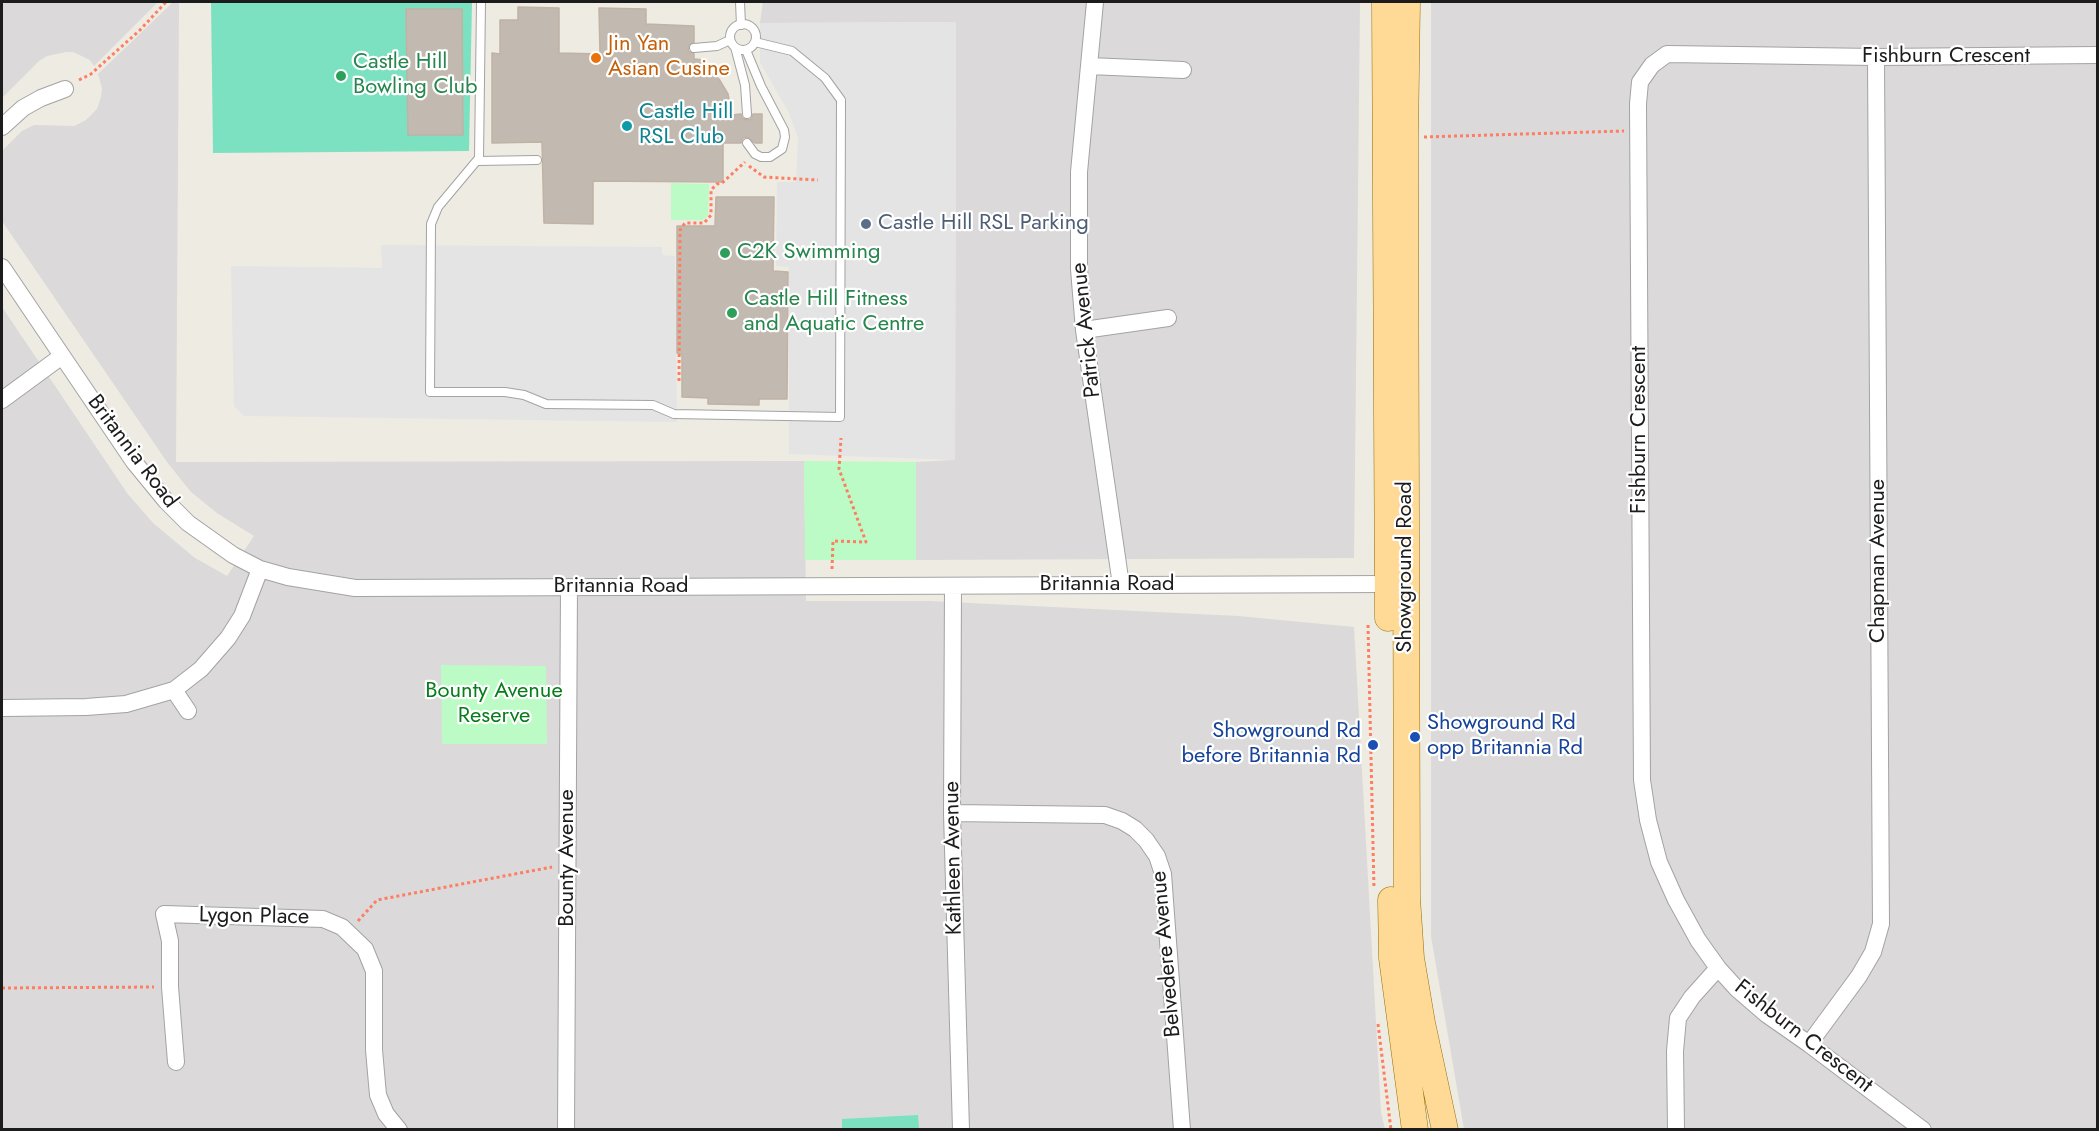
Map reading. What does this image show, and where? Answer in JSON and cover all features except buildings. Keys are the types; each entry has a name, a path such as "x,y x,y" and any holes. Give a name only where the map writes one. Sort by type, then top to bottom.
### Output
{"main road":[{"name":"Showground Road","path":"1385,2 1392,958 1415,1130"},
{"name":"Showground Road","path":"1407,2 1405,255 1407,898 1411,958 1422,1023 1445,1130"}],"street":[{"name":"Patrick Avenue","path":"1095,2 1079,172 1079,269 1084,330 1121,585"},
{"name":"Fishburn Crescent","path":"1923,1130 1766,1014 1737,989 1698,940 1659,862 1648,820 1642,780 1638,131 1640,82 1652,65 1667,54 1876,57 2097,55"},
{"name":"Chapman Avenue","path":"1809,1044 1859,976 1873,952 1881,924 1876,57"},
{"path":"1089,66 1183,70"},
{"path":"2,127 23,108 64,89"},
{"name":"Britannia Road","path":"2,267 134,462 166,501 188,523 233,555 260,569 306,581 355,588 1388,584"},
{"path":"1084,330 1168,318"},
{"path":"2,400 62,356"},
{"path":"2,708 126,704 174,690 201,669 228,639 242,616 260,569"},
{"name":"Kathleen Avenue","path":"953,586 952,813 961,1130"},
{"name":"Bounty Avenue","path":"566,1130 569,587"},
{"path":"174,690 188,711"},
{"name":"Belvedere Avenue","path":"952,813 1105,815 1122,821 1146,840 1157,856 1163,874 1182,1130"},
{"name":"Lygon Place","path":"176,1062 170,987 170,941 164,914 323,919 342,927 365,949 374,971 374,1050 378,1095 386,1114 399,1130"},
{"path":"1676,1130 1675,1051 1678,1018 1692,997 1718,968"}],"lane":[{"path":"481,2 480,146 477,161 443,201 431,224 430,392 505,392 524,395 546,404 653,405 674,414 840,417 841,100 825,78 792,51 755,42"},
{"path":"740,2 741,25"},
{"path":"747,114 745,85 733,44 732,30 746,25 753,30 755,42"},
{"path":"694,48 733,44 740,50 746,50 755,42"},
{"path":"746,50 761,86 784,130 785,137 782,149 770,157 755,154 747,143"},
{"path":"477,161 537,160"}],"path":[{"path":"64,89 91,74 140,30 166,2"},
{"path":"1419,137 1638,131"},
{"path":"742,156 745,162 764,177 818,180"},
{"path":"679,381 680,230 685,223 704,223 711,215 711,190 745,162"},
{"path":"832,586 832,541 866,542 839,469 841,438"},
{"path":"1368,624 1374,892"},
{"path":"348,933 377,900 569,863"},
{"path":"2,988 170,987"},
{"path":"1378,1020 1391,1130"}],"shaded area":[{"path":"2,2 158,2 94,66 90,60 73,52 47,56 39,61 2,98"},
{"path":"173,2 179,2 176,462 804,461 806,601 929,601 1238,616 1354,627 1381,1113 1385,1129 2,1129 2,307 127,493 153,523 195,558 227,576 254,536 217,513 191,492 167,462 2,221 2,151 22,131 34,125 74,126 86,120 97,109 101,97 102,88 98,74"},
{"path":"763,2 1360,2 1354,558 916,560 916,462 955,460 956,22 760,23"},
{"path":"1431,2 2097,2 2097,1129 1464,1129 1431,936"},
{"name":"Castle Hill RSL Parking","path":"956,22 955,460 789,454 789,267 776,266 777,182 796,182 798,138 789,113 760,62 760,23"},
{"path":"381,245 662,247 662,255 675,256 677,422 244,416 234,406 231,266 382,268"}],"green space":[{"name":"Castle Hill Bowling Club","path":"211,2 472,2 469,151 213,153"},
{"path":"671,183 709,184 708,216 703,220 671,220"},
{"path":"804,461 916,462 916,560 805,560"},
{"name":"Bounty Avenue Reserve","path":"441,665 546,666 547,744 442,744"},
{"path":"918,1115 919,1129 842,1129 842,1119"}],"place":[{"name":"Jin Yan Asian Cusine","path":"596,58"},
{"name":"Castle Hill Bowling Club","path":"341,76"},
{"name":"Castle Hill RSL Club","path":"627,126"},
{"name":"Castle Hill RSL Parking","path":"866,224"},
{"name":"C2K Swimming","path":"725,253"},
{"name":"Castle Hill Fitness and Aquatic Centre","path":"732,313"},
{"name":"Showground Rd opp Britannia Rd","path":"1415,737"},
{"name":"Showground Rd before Britannia Rd","path":"1373,745"}]}
